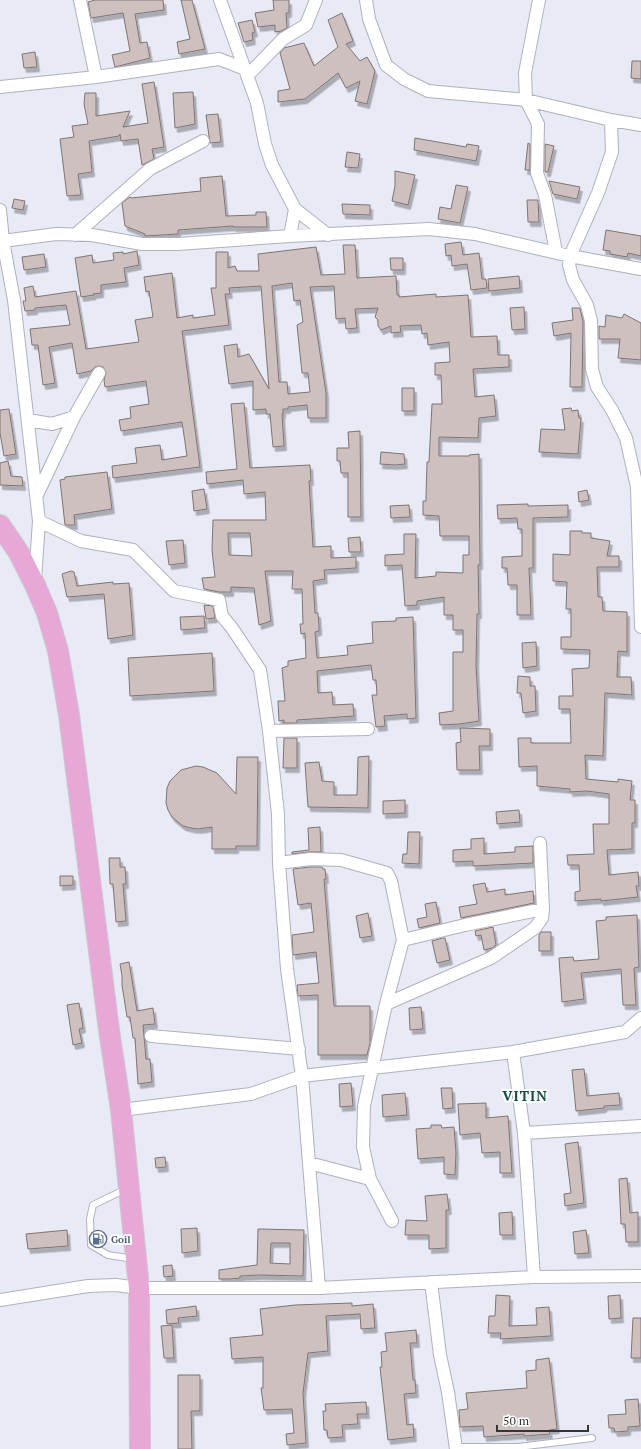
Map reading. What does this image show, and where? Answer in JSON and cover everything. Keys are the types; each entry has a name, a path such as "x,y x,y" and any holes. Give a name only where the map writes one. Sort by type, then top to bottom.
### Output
{"highway":[{"path":"0,525 19,553 35,584 47,613 58,651 69,715 109,1030 121,1110 139,1288 140,1449"}],"street":[{"path":"80,0 96,77"},
{"path":"220,0 257,103 265,144 270,158 294,209 328,235"},
{"path":"246,73 283,39 306,25 316,0"},
{"path":"366,0 369,19 386,65 404,79 428,91 526,100 611,120 641,125"},
{"path":"539,0 525,73 526,100 538,124 537,174 546,195 556,252"},
{"path":"0,87 96,77 219,59 236,44"},
{"path":"219,59 246,73"},
{"path":"611,120 612,152 598,193 570,256 569,265 573,280 587,305 591,321 592,369 597,388 612,410 626,438 639,487 641,627"},
{"path":"75,234 150,170 203,141"},
{"path":"290,236 294,209"},
{"path":"0,210 5,284 28,420 39,521 35,584"},
{"path":"3,241 56,234 75,234 92,235 142,244 178,244 290,236 429,229 475,234 570,256 641,269"},
{"path":"36,495 74,417 99,373"},
{"path":"28,420 52,424 74,417"},
{"path":"39,521 81,541 133,550 174,591 219,600 222,616 232,628 260,670 269,731 278,814 279,863 288,969 302,1076 319,1288"},
{"path":"269,731 368,729"},
{"path":"386,1004 491,958 535,928 542,918 543,909 540,843"},
{"path":"279,863 310,859 341,860 387,873 391,881 403,940 386,1004 364,1106 363,1147 370,1179 392,1221"},
{"path":"403,940 465,925 543,909"},
{"path":"121,1110 251,1094 302,1076 513,1052 625,1032 641,1018"},
{"path":"151,1036 299,1049"},
{"path":"513,1052 524,1133 534,1277"},
{"path":"524,1133 641,1126"},
{"path":"309,1164 370,1179"},
{"path":"0,1300 88,1286 116,1285 139,1288 319,1288 534,1277 641,1276"},
{"path":"431,1282 440,1355 448,1392 456,1448"}],"lane":[{"path":"129,1187 93,1205 90,1219 91,1245 108,1255 136,1259"},
{"path":"456,1448 518,1447 592,1438"}],"building":[{"path":"95,0 163,0 164,10 135,14 140,43 147,42 150,58 115,67 112,55 130,51 123,13 91,18 88,2"},
{"path":"181,0 192,0 205,49 179,54 177,42 190,39"},
{"path":"273,0 289,0 289,13 286,13 287,28 275,32 275,25 258,27 255,13 274,10"},
{"path":"342,13 353,41 346,44 360,61 367,57 375,71 367,104 355,101 360,81 346,88 338,73 305,99 278,102 278,91 290,89 280,53 284,48 304,43 314,66 338,47 328,20"},
{"path":"252,20 255,32 252,33 253,40 244,42 238,23"},
{"path":"35,52 37,67 24,68 22,54"},
{"path":"632,61 641,61 641,79 631,78"},
{"path":"154,82 164,147 152,149 154,159 142,165 138,139 121,141 120,134 119,136 89,141 92,172 78,174 81,195 67,196 60,139 74,137 72,126 88,124 84,104 85,93 96,93 96,116 130,111 123,127 148,123 142,84"},
{"path":"193,92 195,124 175,128 173,93"},
{"path":"218,114 221,142 210,143 206,115"},
{"path":"415,138 466,147 467,144 479,146 476,161 414,150"},
{"path":"528,143 530,144 530,170 525,170"},
{"path":"545,144 554,146 548,172 545,172"},
{"path":"347,152 360,154 358,168 345,167"},
{"path":"395,171 415,175 408,205 392,201 395,186"},
{"path":"222,176 226,216 256,215 256,212 266,212 267,227 233,226 178,230 178,234 145,236 145,234 125,226 122,203 130,197 201,191 200,178"},
{"path":"549,181 580,187 577,199 553,194"},
{"path":"456,185 468,187 460,223 438,219 440,207 451,209"},
{"path":"14,199 25,201 23,210 12,208"},
{"path":"527,200 538,200 539,222 528,222"},
{"path":"342,204 370,205 370,215 343,214"},
{"path":"606,230 641,236 641,256 628,253 627,257 610,254 610,251 603,250"},
{"path":"461,242 463,255 479,253 482,279 486,279 487,288 471,290 467,264 452,266 451,255 446,256 445,244"},
{"path":"343,245 355,245 357,278 396,276 397,295 399,295 399,297 436,294 436,297 468,295 471,337 497,336 498,355 509,355 509,367 473,369 475,397 494,395 496,416 479,418 478,438 439,437 439,456 469,456 479,454 480,565 478,565 479,614 477,614 476,665 479,721 440,725 439,713 453,711 453,652 463,652 463,630 453,630 453,615 444,615 444,597 417,601 417,605 405,606 402,565 385,566 385,555 404,554 404,534 416,534 415,578 436,576 436,572 463,573 463,555 469,555 469,536 440,536 439,516 423,515 423,501 426,501 427,462 429,462 432,404 442,404 441,375 435,375 435,363 450,362 449,342 428,345 427,333 422,334 421,325 400,326 401,332 391,333 391,326 381,330 378,326 378,320 375,317 378,308 355,309 357,328 346,329 345,318 336,319 334,286 310,287 326,393 326,418 308,418 307,405 283,409 284,446 273,447 270,414 266,414 266,409 253,410 253,381 229,384 224,346 237,344 238,357 249,354 269,389 261,286 229,288 230,294 225,294 229,325 182,331 200,467 113,478 112,466 137,463 135,448 160,445 162,460 187,456 182,422 121,431 119,420 131,418 130,407 149,404 146,381 105,387 104,380 106,373 103,367 99,366 95,367 91,371 77,374 72,343 49,347 55,383 43,385 38,345 32,345 30,329 70,325 66,305 35,308 35,310 25,311 23,301 26,301 24,288 33,286 35,297 76,291 86,349 139,342 135,320 153,317 149,291 146,292 144,277 172,273 177,318 193,315 193,318 215,315 211,288 216,288 216,252 228,252 228,268 235,266 237,271 259,271 258,254 316,247 321,275 345,274","holes":["292,283 294,301 300,300 303,322 297,325 302,373 308,373 310,392 288,394 287,382 279,382 272,286"]},
{"path":"137,251 139,265 124,268 126,282 101,285 101,293 81,297 75,258 92,255 93,263 114,260 113,253 123,252 123,254"},
{"path":"44,254 46,267 24,270 22,257"},
{"path":"390,258 403,258 403,270 391,270"},
{"path":"519,276 520,288 489,291 488,279"},
{"path":"524,307 525,329 512,330 510,308"},
{"path":"572,308 580,308 583,322 582,387 570,387 571,333 554,336 552,323 573,320"},
{"path":"624,314 641,323 641,360 618,358 620,339 599,339 599,326 605,327 606,315 622,318"},
{"path":"402,388 414,388 414,411 402,411"},
{"path":"244,403 250,468 310,465 311,481 309,481 313,547 331,546 331,558 356,557 356,568 324,570 325,579 313,581 315,613 318,613 319,625 319,631 315,632 317,658 348,655 347,646 373,643 372,622 396,621 396,618 413,617 416,718 407,719 407,714 384,716 385,726 376,727 372,695 377,695 376,680 373,680 371,665 317,671 318,693 332,692 333,705 353,704 354,716 297,720 297,723 284,723 284,720 279,721 278,701 285,701 282,668 288,666 288,661 306,658 305,633 301,634 300,624 303,624 302,589 292,589 293,571 265,571 271,621 259,625 254,588 231,587 231,592 219,592 204,589 202,578 215,577 212,550 213,520 266,520 265,492 244,494 243,480 207,484 206,472 237,469 231,404","holes":["228,533 250,533 252,556 229,555"]},
{"path":"571,408 572,411 578,410 579,418 581,418 578,454 539,452 541,429 565,430 562,409"},
{"path":"9,409 16,454 4,456 0,433 0,410"},
{"path":"360,431 361,517 348,517 348,473 341,473 340,461 337,461 337,448 349,448 348,432"},
{"path":"381,452 404,454 405,464 380,464"},
{"path":"8,461 11,476 22,477 23,486 0,485 0,463"},
{"path":"107,472 112,509 74,515 75,525 65,525 60,480 65,479 65,477"},
{"path":"204,489 207,509 194,511 192,491"},
{"path":"587,490 589,500 579,502 578,492"},
{"path":"528,504 528,506 568,505 568,517 533,518 533,568 529,568 531,615 517,615 517,585 508,585 507,568 502,568 502,557 522,556 522,529 518,529 517,518 498,519 497,505"},
{"path":"409,505 410,517 391,518 390,506"},
{"path":"570,531 591,533 591,538 610,541 607,556 619,556 619,567 597,567 598,597 602,597 603,611 627,612 627,652 618,651 617,677 631,677 632,695 605,693 603,756 585,755 586,779 618,782 618,779 632,781 630,800 635,800 635,823 632,823 632,849 607,850 609,875 638,872 639,886 636,886 638,897 601,901 601,899 575,901 575,892 580,891 579,865 568,865 567,855 594,854 593,824 609,824 609,794 587,791 570,792 570,789 537,786 537,766 519,767 518,738 531,738 531,743 571,743 570,709 559,709 559,696 573,696 572,669 589,668 590,650 561,649 561,637 571,637 571,609 566,609 567,582 553,581 553,554 570,555"},
{"path":"360,537 361,552 349,552 348,538"},
{"path":"183,540 185,563 169,565 166,541"},
{"path":"71,571 74,572 77,586 113,582 113,584 129,583 133,635 108,639 104,594 67,597 62,574"},
{"path":"204,605 213,606 215,618 206,619"},
{"path":"204,616 205,628 181,630 180,617"},
{"path":"536,642 537,666 523,668 522,643"},
{"path":"212,653 214,691 130,696 128,658"},
{"path":"518,676 530,677 530,686 535,686 536,711 523,713 521,693 517,693"},
{"path":"460,728 490,729 490,746 479,746 480,770 457,770 456,743 461,742"},
{"path":"284,738 297,738 297,768 283,768"},
{"path":"369,756 368,808 308,807 305,763 319,762 322,781 334,782 334,795 357,795 358,757"},
{"path":"237,757 258,757 257,846 236,846 236,849 212,849 212,827 198,829 183,826 172,817 166,803 167,788 170,781 181,770 196,766 203,767 217,773 236,794"},
{"path":"405,800 405,813 383,814 383,801"},
{"path":"519,810 520,822 497,824 496,812"},
{"path":"320,827 321,852 292,854 292,852 309,850 308,828"},
{"path":"408,832 420,832 419,864 402,863 403,854 407,854"},
{"path":"484,838 484,854 515,852 515,847 533,846 533,863 473,866 473,861 453,862 453,850 471,849 471,839"},
{"path":"109,858 120,858 120,867 125,867 126,884 123,884 126,921 116,922 113,884 110,884"},
{"path":"322,867 325,869 326,879 324,879 334,1006 370,1006 370,1043 367,1055 318,1055 318,995 298,996 297,985 319,983 316,952 293,955 292,935 314,932 311,903 298,905 293,869"},
{"path":"60,876 73,876 73,885 60,886"},
{"path":"485,883 487,892 505,889 505,895 533,891 534,903 461,918 459,907 477,904 473,885"},
{"path":"436,902 440,923 419,928 417,919 427,917 425,904"},
{"path":"368,913 372,936 360,938 356,916"},
{"path":"637,915 639,967 634,968 636,1005 623,1005 621,969 581,973 584,999 562,1002 559,958 573,957 574,961 599,959 596,921 606,920 606,917"},
{"path":"493,927 496,945 492,948 484,950 481,935 476,936 475,931"},
{"path":"541,932 551,932 551,951 539,951 539,935"},
{"path":"445,938 450,960 437,963 432,941"},
{"path":"129,962 137,1011 153,1008 155,1024 143,1025 146,1059 150,1059 152,1082 138,1084 135,1038 133,1038 130,1017 127,1017 120,964"},
{"path":"79,1003 83,1028 79,1029 82,1043 73,1045 67,1005"},
{"path":"421,1007 423,1029 410,1030 409,1008"},
{"path":"584,1069 587,1096 619,1093 620,1105 576,1111 572,1070"},
{"path":"351,1083 353,1106 340,1107 339,1084"},
{"path":"441,1088 452,1088 453,1108 443,1109"},
{"path":"405,1093 407,1115 383,1117 382,1095"},
{"path":"486,1103 486,1118 508,1116 512,1173 500,1173 500,1152 482,1153 480,1133 460,1135 458,1104"},
{"path":"431,1125 441,1125 442,1128 454,1127 456,1153 455,1175 444,1174 444,1157 418,1159 416,1129 431,1128"},
{"path":"578,1142 584,1203 565,1206 564,1194 571,1193 565,1144"},
{"path":"165,1157 166,1167 156,1168 155,1158"},
{"path":"627,1178 630,1213 638,1212 638,1242 626,1242 625,1224 621,1224 619,1179"},
{"path":"447,1194 449,1210 446,1210 446,1248 429,1249 429,1235 405,1235 406,1220 427,1221 425,1196"},
{"path":"512,1212 513,1235 500,1235 499,1213"},
{"path":"197,1228 198,1251 182,1253 181,1229"},
{"path":"258,1229 304,1230 303,1276 259,1275 219,1279 219,1270 257,1265","holes":["271,1243 290,1243 290,1264 270,1263"]},
{"path":"67,1230 68,1246 28,1249 26,1234"},
{"path":"586,1230 589,1253 575,1254 573,1232"},
{"path":"172,1265 173,1276 164,1277 163,1266"},
{"path":"496,1295 510,1296 509,1326 537,1325 536,1308 549,1307 551,1336 500,1339 501,1333 488,1333 489,1316 495,1316"},
{"path":"620,1295 621,1318 609,1319 608,1296"},
{"path":"352,1303 352,1306 373,1304 375,1328 361,1329 360,1314 326,1316 328,1351 308,1353 303,1393 306,1443 287,1445 286,1434 294,1433 292,1409 264,1410 261,1388 263,1388 263,1357 232,1359 230,1338 263,1335 260,1309 295,1305"},
{"path":"196,1306 197,1316 178,1318 179,1323 167,1324 166,1310"},
{"path":"633,1318 641,1318 641,1358 631,1358"},
{"path":"172,1325 174,1358 164,1358 161,1326"},
{"path":"416,1330 417,1343 410,1343 413,1380 415,1380 416,1393 404,1394 407,1425 413,1424 414,1437 388,1440 380,1367 382,1367 381,1352 387,1351 385,1333"},
{"path":"549,1358 557,1429 549,1430 550,1434 484,1437 483,1426 460,1427 459,1410 468,1409 466,1393 527,1388 526,1371 536,1370 536,1360"},
{"path":"178,1375 200,1375 200,1411 191,1411 192,1449 178,1449"},
{"path":"638,1399 640,1426 628,1427 628,1431 615,1432 614,1428 609,1428 608,1415 626,1414 625,1400"},
{"path":"366,1402 367,1414 357,1414 358,1424 342,1425 343,1437 328,1438 327,1430 324,1430 323,1411 326,1411 325,1404"}],"place":[{"name":"Goil","path":"98,1239"}],"district":[{"name":"VITIN","path":"525,1096"}]}
